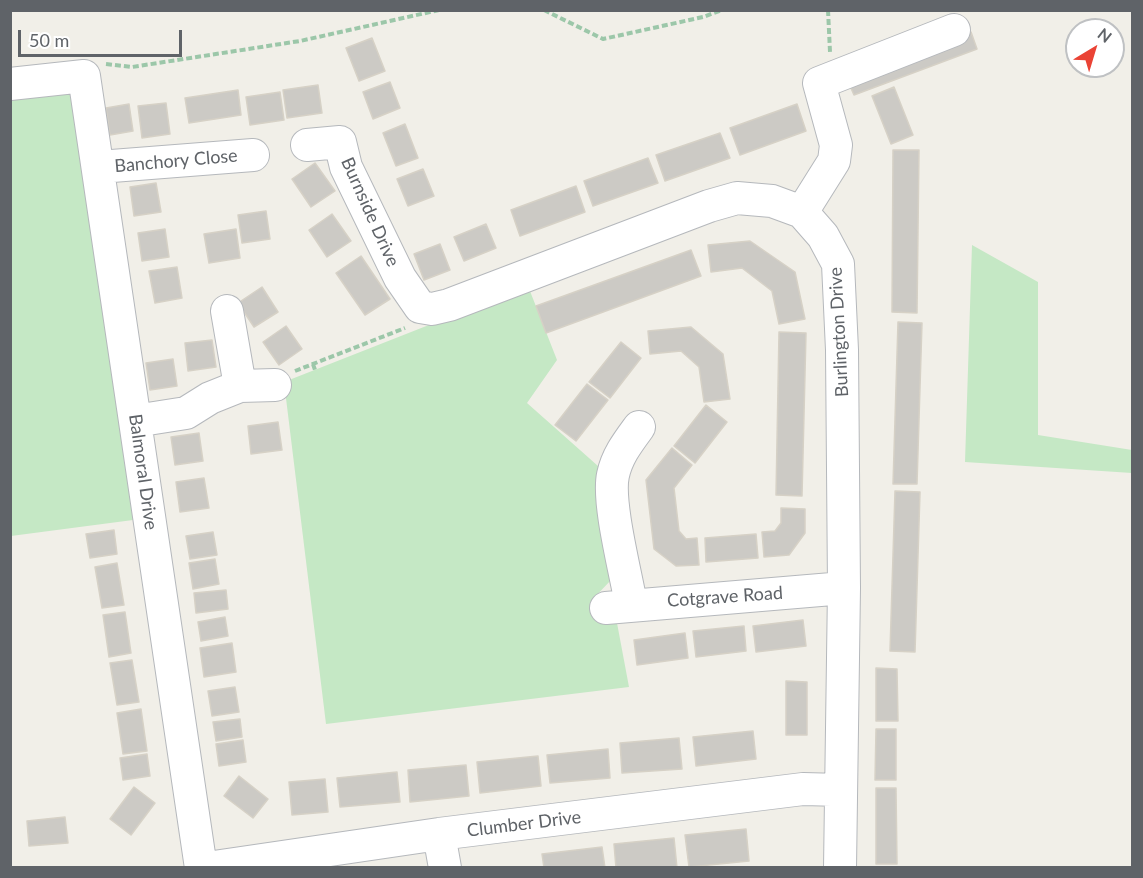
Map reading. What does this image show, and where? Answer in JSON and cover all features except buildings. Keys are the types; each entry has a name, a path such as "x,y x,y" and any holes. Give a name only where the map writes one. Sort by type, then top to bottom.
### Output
{"street":[{"path":"802,212 834,161 836,145 819,83 954,30"},
{"path":"10,84 93,69"},
{"name":"Balmoral Drive","path":"93,69 99,167 201,867"},
{"name":"Burnside Drive","path":"307,145 340,142 346,167 399,278 420,308 432,309"},
{"name":"Banchory Close","path":"99,167 253,155"},
{"name":"Burlington Drive","path":"432,309 449,305 709,206 737,198 772,201 802,212 823,236 838,264 842,350 844,588 840,867"},
{"path":"227,311 240,386"},
{"path":"135,421 186,413 210,398 240,386 275,385"},
{"name":"Cotgrave Road","path":"639,427 620,454 613,477 618,606 844,588"},
{"name":"Clumber Drive","path":"207,867 439,834 804,789 841,790"},
{"path":"439,834 445,867"}],"path":[{"path":"93,69 132,67 300,41 439,10"},
{"path":"544,10 603,39 703,17 722,10"},
{"path":"828,10 831,77"},
{"path":"275,385 283,376 428,320 432,309"},
{"path":"313,364 315,370"}],"green space":[{"path":"72,83 87,157 133,520 11,536 10,91"},
{"path":"972,245 1038,282 1038,435 1132,450 1132,473 965,462"},
{"path":"528,286 557,360 527,403 598,466 612,579 591,601 594,619 617,623 629,687 326,724 284,382"}]}
